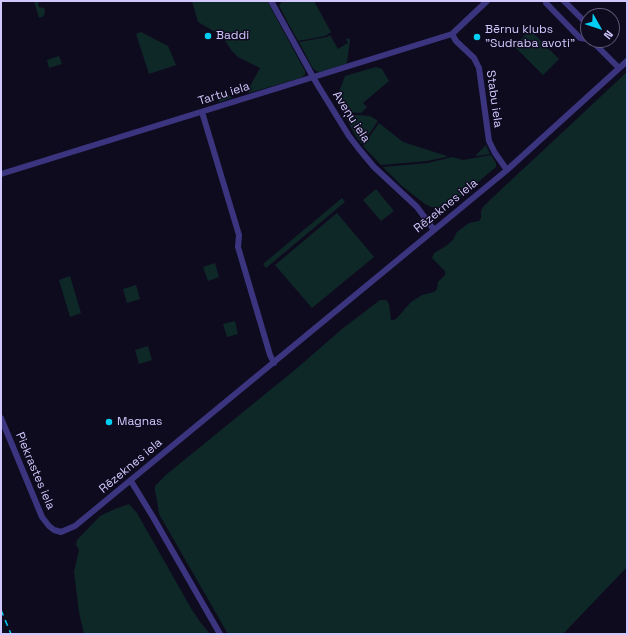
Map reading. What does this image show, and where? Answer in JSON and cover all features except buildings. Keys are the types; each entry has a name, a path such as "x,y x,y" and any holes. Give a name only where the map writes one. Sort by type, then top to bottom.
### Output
{"street":[{"name":"Aveņu iela","path":"271,1 314,78 349,136 374,167 417,207 434,230"},
{"path":"452,34 486,1"},
{"path":"546,1 546,4 580,38"},
{"path":"564,1 580,17"},
{"name":"Tartu iela","path":"1,174 452,34"},
{"name":"Stabu iela","path":"452,34 456,41 474,58 480,68 489,141 495,153 507,170"},
{"path":"599,48 619,68"},
{"name":"Rēzeknes iela","path":"54,530 61,532 75,526 274,363 507,170 627,60"},
{"path":"202,112 239,235 238,247 270,355 274,363"},
{"name":"Piekrastes iela","path":"1,418 42,517 54,530"},
{"path":"130,481 157,524 220,634"}],"green space":[{"path":"34,1 40,1 38,3 39,7 44,8 45,10 44,16 39,18"},
{"path":"192,1 267,1 305,71 305,75 300,78 249,93 248,90 260,68 238,57 222,36 198,22"},
{"path":"282,1 314,1 331,32 325,36 298,41 279,6"},
{"path":"530,30 559,59 543,75 514,46"},
{"path":"141,32 168,46 176,65 149,74 136,34"},
{"path":"330,35 338,49 348,43 346,39 348,38 350,40 347,62 346,64 320,72 316,71 312,67 299,42 327,37"},
{"path":"59,56 62,64 49,68 47,60"},
{"path":"376,67 382,69 389,81 363,103 367,107 361,113 343,112 338,105 341,102 338,95 345,76"},
{"path":"627,72 627,567 563,634 228,634 159,514 155,486 167,474 296,369 342,329 380,300 386,300 389,304 391,320 393,320 396,319 411,302 422,295 434,292 437,289 438,282 445,275 445,271 432,258 434,253 453,240 457,232 469,223 479,221 483,207"},
{"path":"226,93 232,98 220,102 217,100 215,95"},
{"path":"344,114 370,116 378,121 362,144 355,135"},
{"path":"379,123 403,142 447,156 427,161 381,165 363,146"},
{"path":"486,145 490,154 476,156 476,155"},
{"path":"491,155 496,163 496,167 448,207 442,208 431,207 425,204 402,186 383,167 428,163 452,157 463,160"},
{"path":"376,189 394,211 381,221 363,200"},
{"path":"342,198 345,202 266,268 263,264"},
{"path":"337,213 374,257 312,308 275,265"},
{"path":"215,263 219,277 208,281 203,267"},
{"path":"70,276 81,313 70,317 59,280"},
{"path":"136,285 140,299 127,303 123,289"},
{"path":"235,321 238,334 227,337 223,324"},
{"path":"148,346 152,360 139,364 135,350"},
{"path":"129,504 137,513 192,610 210,634 84,634 79,612 74,572 79,550 76,545 77,540 100,516"}],"railway":[{"path":"1,610 11,634"}],"place":[{"name":"Baddi","path":"208,36"},
{"name":"Bērnu klubs \"Sudraba avoti\"","path":"477,37"},
{"name":"Magnas","path":"109,422"}]}
